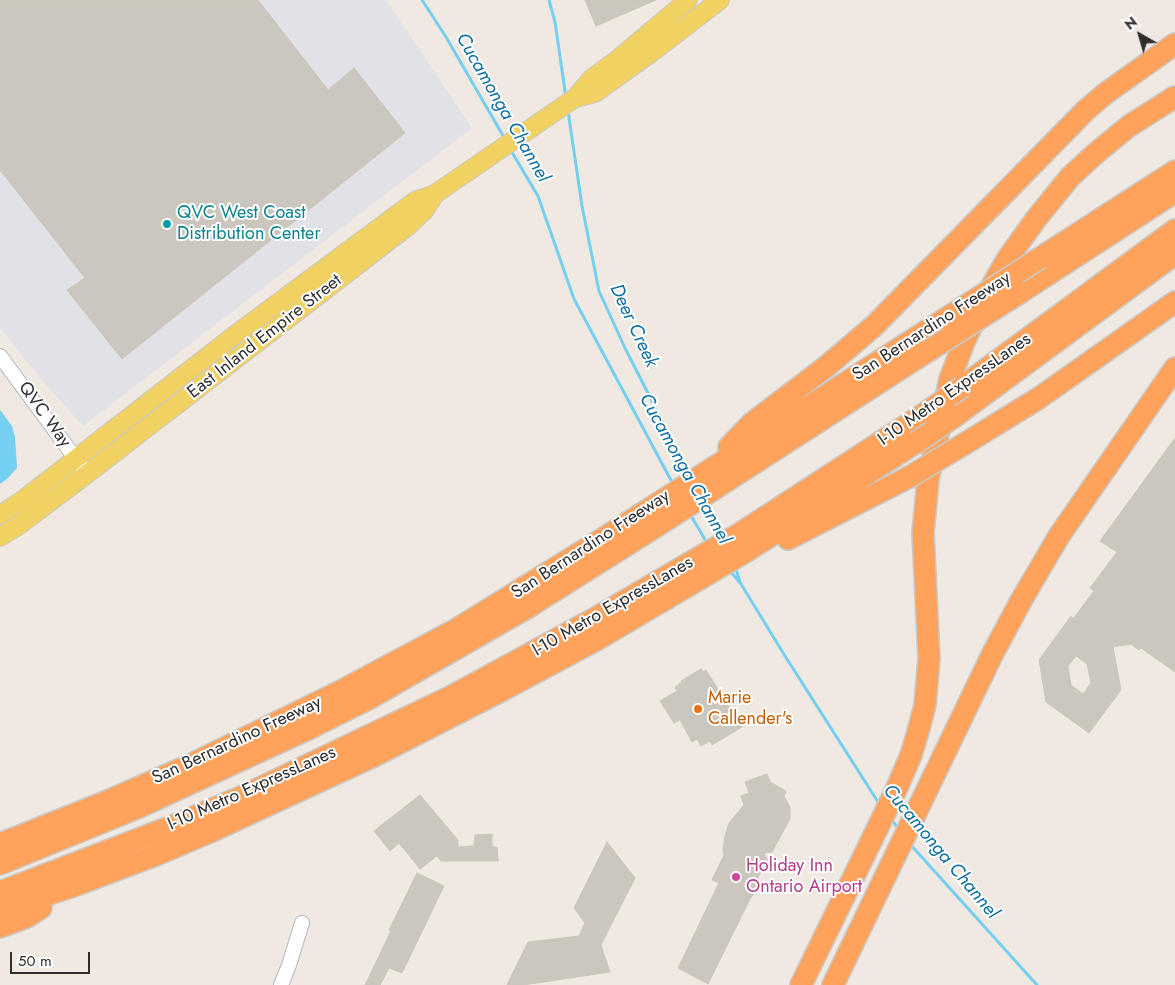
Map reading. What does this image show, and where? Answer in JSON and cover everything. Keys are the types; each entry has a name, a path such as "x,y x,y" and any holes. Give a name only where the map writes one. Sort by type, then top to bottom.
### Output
{"highway":[{"path":"709,481 752,423 833,362 874,326 1085,111 1106,93 1175,44"},
{"path":"801,985 896,790 911,755 925,705 929,658 923,533 928,480 950,379 964,342 985,298 1008,258 1036,219 1070,178 1128,126 1175,97"},
{"name":"San Bernardino Freeway","path":"4,841 103,803 192,764 356,684 457,629 669,507 945,319 1175,171"},
{"path":"709,481 928,351 1175,192"},
{"name":"I-10 Metro ExpressLanes","path":"747,548 927,412 1175,230"},
{"path":"0,911 79,884 212,831 367,759 592,642 917,442 1175,254"},
{"path":"747,548 785,541 911,476 1020,410 1175,302"},
{"path":"833,985 992,655 1059,536 1175,368"},
{"name":"I-10 Metro ExpressLanes","path":"0,864 137,808 249,757 370,698 525,608 669,507"},
{"name":"I-10 Metro ExpressLanes","path":"0,892 170,827 241,797 452,696 592,620 708,571"},
{"path":"0,927 27,917 79,884"}],"main road":[{"path":"575,98 592,79 688,0"},
{"path":"575,98 595,93 720,0"},
{"name":"East Inland Empire Street","path":"0,515 24,499 235,335 415,201 435,194 575,98"},
{"name":"East Inland Empire Street","path":"0,537 18,526 87,474 408,226 424,211 435,194"}],"street":[{"name":"QVC Way","path":"0,356 87,474"},
{"path":"281,985 302,923"}],"shaded area":[{"name":"QVC West Coast Distribution Center","path":"0,0 386,0 472,128 83,426 41,379 0,328"}],"water":[{"path":"0,410 12,426 15,437 17,468 0,484"}],"building":[{"name":"QVC West Coast Distribution Center","path":"0,0 258,0 328,90 354,68 405,133 122,359 67,290 85,278 0,170"},
{"path":"585,0 656,0 596,26"},
{"path":"1175,438 1175,672 1141,648 1139,650 1131,644 1113,647 1121,690 1089,733 1046,702 1039,660 1071,616 1073,619 1094,591 1090,588 1117,552 1100,541","holes":["1076,656 1087,664 1091,683 1083,694 1071,685 1068,666"]},
{"name":"Marie Callender's","path":"701,669 703,672 706,670 742,727 712,745 710,741 701,746 697,739 692,742 680,720 674,723 660,701 677,691 675,687 681,681"},
{"name":"Holiday Inn Ontario Airport","path":"767,774 770,782 786,791 784,796 790,807 790,819 772,852 764,853 768,861 758,877 760,884 751,897 708,984 678,968 719,883 712,880 724,855 725,836 729,823 744,805 741,796 749,793 745,782"},
{"path":"420,795 458,840 458,847 474,846 475,835 492,834 492,847 497,847 498,861 441,861 437,856 420,869 399,843 390,851 374,831"},
{"path":"607,842 635,878 601,945 610,972 523,985 507,985 528,942 579,936 585,923 574,908"},
{"path":"417,873 444,886 402,973 389,968 380,985 365,985 391,931 389,930"}],"waterway":[{"name":"Cucamonga Channel","path":"422,0 446,37 505,139"},
{"name":"Deer Creek","path":"549,0 555,22 566,98"},
{"name":"Deer Creek","path":"568,111 582,206 599,291 625,348 689,474"},
{"name":"Cucamonga Channel","path":"510,149 538,196 574,299 673,484"},
{"name":"Deer Creek","path":"706,503 724,534"},
{"name":"Cucamonga Channel","path":"690,514 707,543"},
{"name":"Deer Creek","path":"735,566 740,582"},
{"name":"Cucamonga Channel","path":"730,571 741,584 880,805"},
{"name":"Cucamonga Channel","path":"890,818 899,829"},
{"name":"Cucamonga Channel","path":"910,844 1037,985"}],"place":[{"name":"QVC West Coast Distribution Center","path":"167,224"},
{"name":"Marie Callender's","path":"698,709"},
{"name":"Holiday Inn Ontario Airport","path":"736,877"}]}
